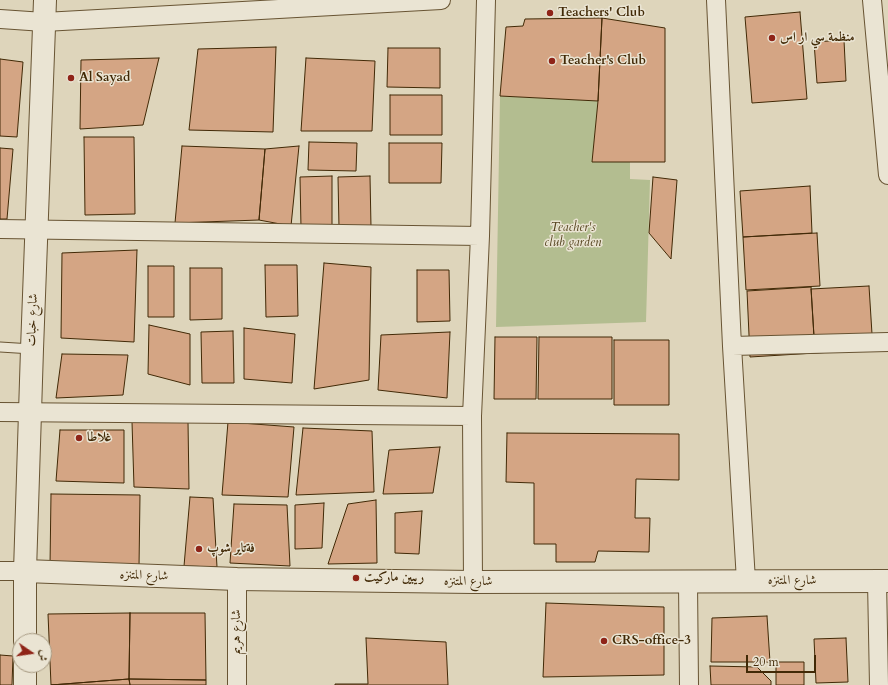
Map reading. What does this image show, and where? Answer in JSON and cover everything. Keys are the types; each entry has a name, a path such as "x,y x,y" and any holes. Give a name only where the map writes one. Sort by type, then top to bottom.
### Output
{"street":[{"name":"شارع خبات","path":"25,633 25,571 30,412 45,0"},
{"path":"0,19 44,22 441,0"},
{"path":"474,582 472,416 480,236 486,0"},
{"path":"716,0 732,346 746,581"},
{"path":"872,0 888,175"},
{"path":"0,229 480,236"},
{"path":"732,346 888,342"},
{"path":"0,412 472,416"},
{"name":"شارع المتنزه","path":"0,571 236,579 474,582 883,581"},
{"name":"شارع هريم","path":"236,579 237,685"},
{"path":"879,685 883,581"},
{"path":"688,582 689,685"},
{"path":"25,673 25,685"}],"lane":[{"path":"0,347 32,349"}],"green space":[{"name":"Teacher's club garden","path":"500,96 598,101 592,162 630,162 630,179 650,180 646,322 496,327"}],"building":[{"path":"800,12 807,99 752,103 745,17"},
{"path":"602,18 665,28 665,162 592,162 598,101"},
{"name":"Teacher's Club","path":"602,18 598,101 500,96 506,27 523,26 525,19"},
{"path":"844,40 846,81 817,83 814,42"},
{"path":"276,47 273,132 189,130 198,49"},
{"path":"388,48 440,48 440,88 387,87"},
{"path":"159,58 143,125 80,129 81,60"},
{"path":"306,58 375,61 372,131 301,131"},
{"path":"0,59 23,62 17,137 0,136"},
{"path":"390,95 442,95 442,135 390,135"},
{"path":"84,137 134,137 135,214 85,215"},
{"path":"309,142 357,143 356,171 308,170"},
{"path":"389,143 442,143 441,183 389,183"},
{"path":"182,146 265,149 259,220 175,223"},
{"path":"299,146 291,226 259,220 265,149"},
{"path":"0,148 13,149 7,219 0,219"},
{"path":"332,176 332,228 301,228 300,177"},
{"path":"370,176 371,227 339,228 338,177"},
{"path":"653,177 677,180 671,259 649,233"},
{"path":"810,186 812,233 743,237 740,191"},
{"path":"817,233 820,286 746,290 743,237"},
{"path":"137,250 134,342 61,338 62,253"},
{"path":"324,263 371,267 369,380 314,389"},
{"path":"265,265 297,265 298,316 266,317"},
{"path":"148,266 174,266 174,317 148,317"},
{"path":"190,268 222,268 222,319 190,320"},
{"path":"417,270 449,270 450,321 417,322"},
{"path":"869,286 873,350 815,353 811,289"},
{"path":"811,287 815,353 750,357 747,291"},
{"path":"149,325 190,334 190,385 148,374"},
{"path":"244,328 295,334 292,383 244,379"},
{"path":"233,331 234,383 202,383 201,332"},
{"path":"450,332 447,398 378,390 381,335"},
{"path":"495,337 537,337 536,399 494,399"},
{"path":"539,337 612,337 612,399 538,399"},
{"path":"614,340 669,340 669,405 614,405"},
{"path":"62,354 128,355 123,395 56,398"},
{"path":"188,421 189,489 134,487 132,422"},
{"path":"228,422 294,427 288,497 222,495"},
{"path":"303,428 372,431 374,492 296,495"},
{"path":"60,430 124,430 124,483 56,481"},
{"path":"507,433 679,434 679,480 636,479 635,518 650,518 649,552 598,551 595,562 556,562 556,544 534,544 534,483 506,482"},
{"path":"440,447 433,493 383,494 389,450"},
{"path":"51,494 140,495 139,567 50,566"},
{"path":"190,497 213,498 217,567 184,566"},
{"path":"376,500 377,563 328,564 348,504"},
{"path":"324,503 322,548 295,549 295,505"},
{"path":"234,504 287,505 290,566 230,563"},
{"path":"422,511 419,554 395,553 395,513"},
{"name":"CRS-office-3","path":"546,603 664,607 664,675 543,677"},
{"path":"130,613 205,613 206,680 129,679"},
{"path":"130,613 129,679 51,685 52,633 49,633 48,614"},
{"path":"767,616 770,662 711,662 712,618"},
{"path":"366,638 446,642 448,685 335,685 368,684"},
{"path":"846,638 848,682 816,683 814,639"},
{"path":"0,655 12,656 12,685 0,685"},
{"path":"776,662 804,662 804,685 776,685"},
{"path":"710,666 757,667 771,681 771,685 711,685"},
{"path":"129,679 206,680 206,685 130,685"},
{"path":"129,679 130,685 51,685"}],"place":[{"name":"Teachers' Club","path":"550,13"},
{"name":"منظمة سي ار اس","path":"772,38"},
{"name":"Teacher's Club","path":"552,61"},
{"name":"Al Sayad","path":"71,78"},
{"name":"غلاطا","path":"79,438"},
{"name":"فةتاير شوپ","path":"199,549"},
{"name":"ريبين ماركيت","path":"356,578"},
{"name":"CRS-office-3","path":"604,641"}]}
